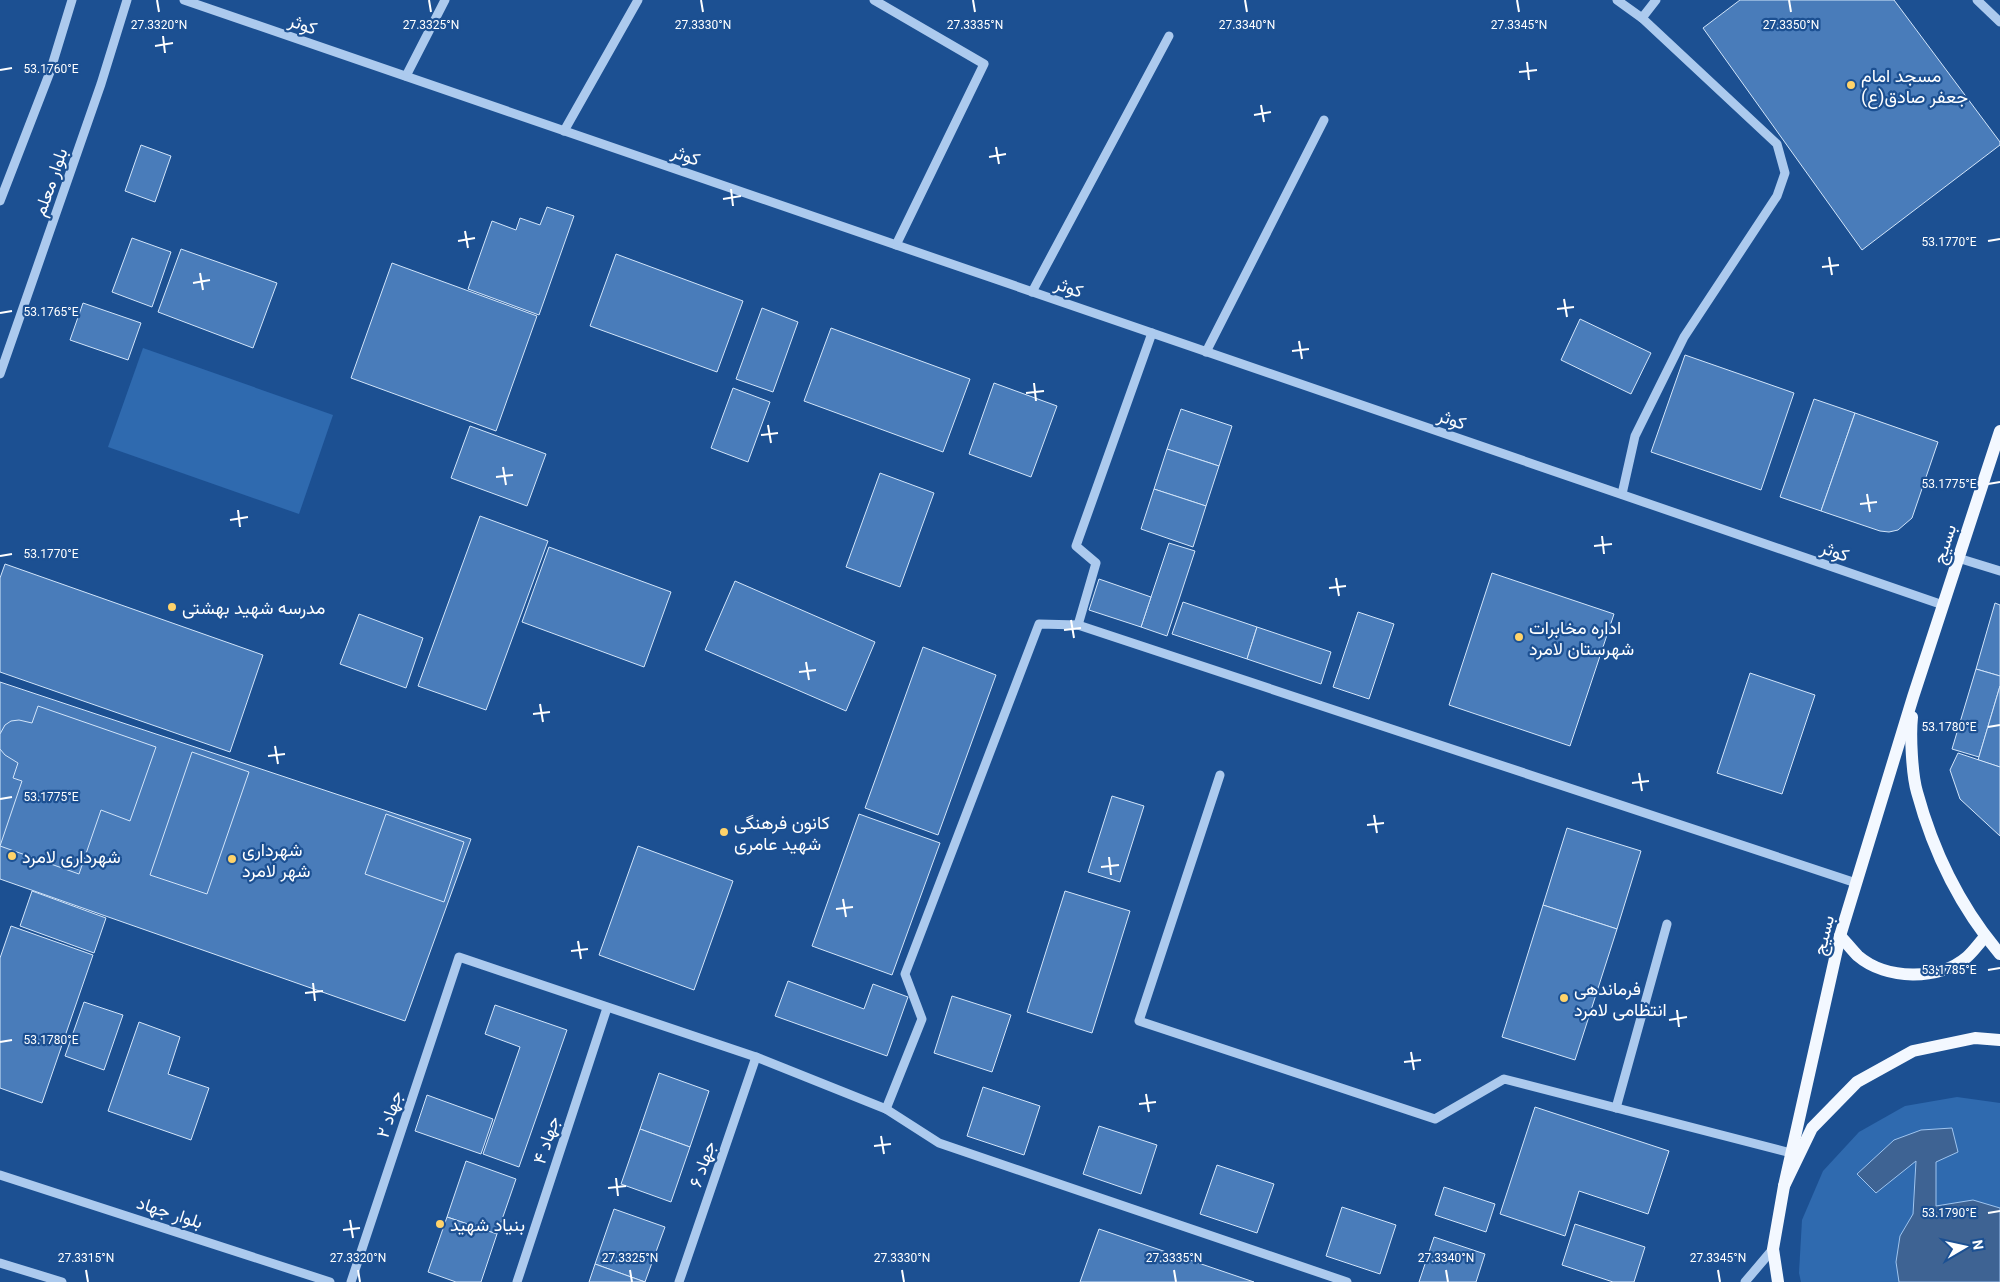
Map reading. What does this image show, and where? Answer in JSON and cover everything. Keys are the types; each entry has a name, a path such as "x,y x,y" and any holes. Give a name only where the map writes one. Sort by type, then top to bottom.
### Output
{"main road":[{"name":"بسیج","path":"1784,1186 1840,936 1913,697 2000,431"},
{"name":"بسیج","path":"1913,697 1911,729 1916,791 1944,868 1986,937 2000,954"},
{"path":"1840,936 1859,957 1884,971 1912,976 1940,971 1966,958 1986,937"},
{"path":"1778,1282 1773,1249 1784,1186 1812,1128 1857,1082 1913,1051 1975,1038 2000,1040"}],"street":[{"path":"0,201 50,72 72,0"},
{"name":"بلوار معلم","path":"0,374 101,84 127,0"},
{"name":"کوثر","path":"184,0 1943,605"},
{"path":"406,76 446,0"},
{"path":"564,131 638,0"},
{"path":"874,0 984,64 896,245"},
{"path":"1617,0 1642,18 1777,144 1784,173 1777,196 1684,337 1635,436 1622,494"},
{"path":"1642,18 1656,0"},
{"path":"1977,0 2000,22"},
{"path":"1032,292 1170,36"},
{"path":"1206,352 1324,120"},
{"path":"1078,625 1096,563 1076,546 1152,333"},
{"path":"1958,558 2000,571"},
{"path":"886,1109 922,1019 905,974 1038,624 1078,625 1856,883"},
{"path":"1220,775 1139,1021 1435,1119 1504,1078 1791,1153"},
{"path":"1616,1108 1667,924"},
{"name":"جهاد ۲","path":"351,1282 459,957 606,1008"},
{"path":"606,1008 756,1057 886,1109 938,1143 1347,1282"},
{"name":"جهاد ۴","path":"517,1282 606,1008"},
{"name":"جهاد ۶","path":"679,1282 756,1057"},
{"name":"بلوار جهاد","path":"0,1175 330,1282"},
{"path":"1746,1282 1773,1249"},
{"path":"0,1264 62,1282"}],"shaded area":[{"path":"143,348 333,415 299,514 108,447"},
{"path":"1957,1097 2000,1103 2000,1282 1801,1282 1799,1273 1802,1220 1823,1171 1859,1132 1905,1106"},
{"path":"1952,1128 1958,1152 1936,1162 1936,1206 1973,1200 2000,1208 2000,1282 1899,1282 1896,1262 1900,1236 1913,1214 1916,1161 1876,1193 1857,1174 1894,1140 1921,1130"}],"building":[{"name":"مسجد امام جعفر صادق(ع)","path":"1740,0 1894,0 2000,142 2000,145 1862,250 1703,28"},
{"path":"141,145 171,156 155,202 125,191"},
{"path":"547,207 574,216 539,315 468,289 492,221 516,230 520,218 540,225"},
{"path":"132,238 171,252 152,307 112,292"},
{"path":"181,249 277,283 253,348 158,312"},
{"path":"616,254 743,301 717,372 590,326"},
{"path":"392,263 537,316 496,431 351,378"},
{"path":"83,303 141,323 128,360 70,340"},
{"path":"762,308 798,322 773,392 736,379"},
{"path":"1580,319 1651,353 1631,394 1561,360"},
{"path":"831,328 970,379 943,452 804,401"},
{"path":"1685,355 1794,393 1761,490 1651,452"},
{"path":"994,383 1057,406 1031,477 969,454"},
{"path":"733,388 770,402 748,462 711,448"},
{"path":"1814,399 1855,413 1821,511 1780,497"},
{"path":"1181,409 1232,426 1219,466 1167,449"},
{"path":"1855,413 1938,442 1912,518 1898,530 1880,531 1821,511"},
{"path":"470,426 546,454 527,506 451,478"},
{"path":"1167,449 1219,466 1206,506 1154,489"},
{"path":"880,473 934,493 900,587 846,567"},
{"path":"1154,489 1206,506 1193,547 1141,529"},
{"path":"480,516 548,541 486,710 418,686"},
{"path":"1169,543 1195,551 1167,636 1141,627"},
{"path":"549,547 671,592 644,667 522,622"},
{"path":"5,564 263,655 230,752 0,672 0,578"},
{"path":"1492,573 1614,614 1570,746 1449,705"},
{"path":"1099,579 1151,597 1141,627 1089,610"},
{"path":"735,581 875,642 846,711 705,650"},
{"path":"1183,602 1257,627 1247,659 1172,634"},
{"path":"1995,603 2000,605 2000,676 1976,669"},
{"path":"1358,612 1394,624 1369,699 1333,687"},
{"path":"359,614 423,638 406,688 340,664"},
{"path":"1257,627 1331,652 1321,684 1247,659"},
{"path":"923,647 996,675 938,835 865,808"},
{"path":"1976,669 2000,676 2000,686 1979,757 1952,749"},
{"path":"1750,673 1815,695 1782,794 1717,773"},
{"name":"شهرداری شهر لامرد","path":"0,682 471,839 405,1021 0,879"},
{"path":"2000,686 2000,767 1978,760"},
{"path":"38,706 156,747 130,821 101,810 79,874 0,846 22,781 13,778 18,763 5,755 0,749 0,734 5,725 11,721 19,720 32,723"},
{"path":"192,752 249,772 207,894 150,875"},
{"path":"1958,753 2000,767 2000,836 1960,799 1950,770"},
{"path":"1112,796 1144,806 1120,882 1088,872"},
{"path":"386,814 464,842 444,902 365,874"},
{"path":"859,814 940,843 892,975 812,946"},
{"path":"1567,828 1641,851 1617,929 1543,905"},
{"path":"638,846 733,881 694,990 599,955"},
{"path":"32,891 106,918 94,953 20,926"},
{"path":"1065,891 1130,911 1092,1033 1027,1012"},
{"path":"1543,905 1617,929 1575,1060 1502,1037"},
{"path":"11,926 93,955 42,1103 0,1088 0,958"},
{"path":"788,981 864,1009 873,984 908,997 887,1056 775,1016"},
{"path":"952,996 1011,1015 992,1072 934,1053"},
{"path":"84,1002 123,1015 104,1070 65,1056"},
{"path":"495,1005 567,1030 519,1167 483,1154 520,1047 485,1034"},
{"path":"139,1022 180,1037 168,1074 209,1088 191,1140 108,1111"},
{"path":"659,1073 709,1091 690,1147 640,1129"},
{"path":"983,1087 1040,1106 1024,1155 967,1136"},
{"path":"427,1095 493,1119 481,1154 415,1131"},
{"path":"1535,1107 1669,1151 1648,1214 1579,1191 1565,1236 1500,1214"},
{"path":"1099,1126 1157,1145 1141,1194 1083,1174"},
{"path":"640,1129 690,1147 671,1202 621,1184"},
{"path":"466,1161 516,1179 497,1234 447,1217"},
{"path":"1217,1165 1274,1184 1257,1233 1200,1214"},
{"path":"1444,1187 1495,1204 1486,1232 1435,1215"},
{"path":"1342,1207 1396,1225 1380,1274 1326,1256"},
{"path":"614,1209 665,1227 645,1282 595,1264"},
{"path":"447,1217 497,1234 481,1282 456,1282 428,1272"},
{"path":"1575,1224 1645,1247 1634,1282 1613,1282 1562,1265"},
{"path":"1099,1229 1254,1282 1080,1282"},
{"path":"1434,1237 1485,1254 1476,1282 1419,1282"},
{"path":"595,1264 645,1282 589,1282"}],"place":[{"name":"مسجد امام جعفر صادق(ع)","path":"1851,85"},
{"name":"مدرسه شهید بهشتی","path":"172,607"},
{"name":"اداره مخابرات شهرستان لامرد","path":"1519,637"},
{"name":"کانون فرهنگی شهید عامری","path":"724,832"},
{"name":"شهرداری لامرد","path":"12,856"},
{"name":"شهرداری شهر لامرد","path":"232,859"},
{"name":"فرماندهی انتظامی لامرد","path":"1564,998"},
{"name":"بنیاد شهید","path":"440,1224"}]}
